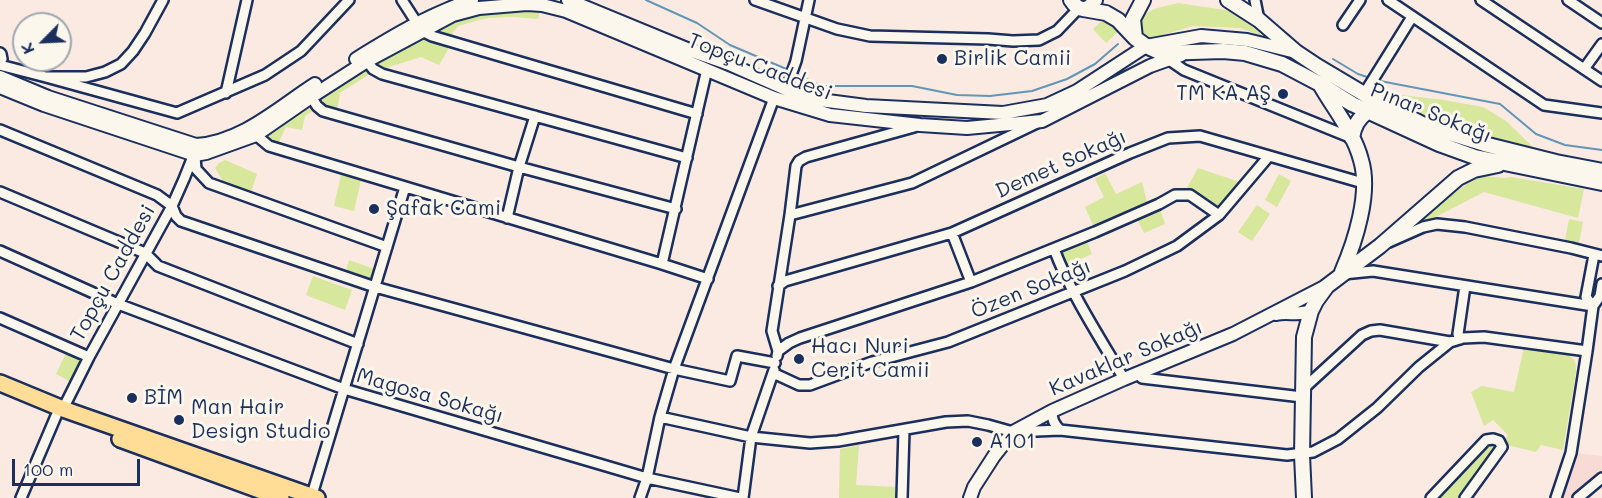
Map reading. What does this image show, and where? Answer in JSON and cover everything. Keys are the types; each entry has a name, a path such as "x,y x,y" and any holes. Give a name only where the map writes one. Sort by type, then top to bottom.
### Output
{"main road":[{"path":"1075,4 1090,6 1095,0"},
{"name":"Pınar Sokağı","path":"1228,0 1259,20 1296,52 1364,94 1424,125 1556,162 1602,171"},
{"path":"1141,1 1133,19 1141,42"},
{"path":"1075,4 1112,16 1141,42"},
{"name":"Pınar Sokağı","path":"1141,42 1161,52 1223,51 1245,54 1282,64 1320,84 1352,105 1429,140 1475,157 1602,183"},
{"path":"1320,84 1352,138 1362,161 1363,183 1359,224 1341,274"},
{"path":"1352,138 1357,122 1367,112 1384,110 1401,114"},
{"path":"1458,178 1465,153 1460,136"},
{"path":"1304,498 1302,394 1304,336 1316,301 1326,286 1380,246 1458,178 1474,170 1506,164"},
{"path":"0,383 60,412 281,498"},
{"path":"0,392 313,497"}],"street":[{"path":"46,77 86,77 105,72 121,64 133,51 164,0"},
{"path":"226,93 247,0"},
{"path":"0,52 2,59 0,63 177,113 265,75 301,51 349,0"},
{"path":"402,0 419,27 432,36 697,114"},
{"name":"Topçu Caddesi","path":"21,498 60,412 172,206 196,150 206,153 254,131 309,93 444,10 472,0"},
{"name":"Topçu Caddesi","path":"568,0 820,100 866,106 1003,113 1047,105 1077,91 1141,42 1201,36 1247,40 1296,52"},
{"path":"755,0 837,29 870,36 1039,40 1057,31 1075,4"},
{"path":"787,86 796,60 809,0"},
{"path":"1255,0 1259,20"},
{"path":"1343,25 1360,0"},
{"path":"1388,0 1544,105 1602,113"},
{"path":"1481,0 1602,81"},
{"path":"1568,0 1602,23"},
{"name":"Topçu Caddesi","path":"419,27 453,15 505,2 542,5 566,11 774,98 830,115 967,128 1042,121 1150,66 1189,52"},
{"path":"1364,94 1412,17"},
{"path":"1584,69 1602,44"},
{"path":"365,58 373,69 382,75 687,158"},
{"path":"1168,58 1184,70 1352,138"},
{"path":"662,264 707,69"},
{"path":"0,77 196,150"},
{"path":"0,87 44,105 196,150"},
{"path":"309,93 323,111 676,209"},
{"path":"640,498 674,369 774,98"},
{"path":"507,218 519,167 535,116"},
{"path":"790,215 912,183 1042,121"},
{"path":"741,498 751,437 773,374 778,351 772,331 796,166 802,159 920,125"},
{"path":"0,130 157,195 172,206 181,221 375,287 674,369 730,381 737,356 775,363"},
{"path":"254,131 269,146 708,279"},
{"name":"Demet Sokağı","path":"778,286 785,281 952,232 1145,146 1168,138 1200,136 1363,183"},
{"path":"196,150 196,169 209,183 387,248"},
{"name":"Özen Sokağı","path":"773,374 799,386 810,385 872,362 948,342 1125,271 1193,236 1219,215 1269,156"},
{"path":"313,497 405,187"},
{"path":"0,192 145,253 158,266 358,344"},
{"path":"778,351 800,338 971,282 1054,249 1175,195 1190,195 1219,215"},
{"path":"1380,246 1423,227 1437,224 1598,255 1586,297 1593,306"},
{"path":"952,232 971,282"},
{"path":"1054,249 1061,268 1124,379"},
{"name":"Magosa Sokağı","path":"0,251 118,304 344,389 647,478 741,498"},
{"path":"1341,274 1373,272 1593,306"},
{"path":"1556,498 1571,453 1593,306 1600,296 1602,284"},
{"path":"1304,336 1292,308 1326,286"},
{"path":"1460,339 1458,334 1465,286"},
{"name":"Kavaklar Sokağı","path":"970,498 974,487 994,456 1013,432 1052,411 1233,334 1261,319 1292,308 1299,314 1311,311"},
{"path":"0,318 89,357"},
{"path":"1137,373 1142,378 1302,394 1362,335 1371,331 1380,330 1450,342"},
{"path":"660,417 751,437 810,443 838,441 946,422 968,421 1013,432 1060,430 1302,455 1313,453 1338,439 1377,408 1450,342 1484,337 1587,351"},
{"path":"1052,411 1052,420 1060,430"},
{"path":"902,498 904,430"},
{"path":"1431,498 1486,440 1499,441 1502,447 1466,498"},
{"path":"1578,498 1602,478"}],"shaded area":[{"path":"1574,453 1602,456 1602,486 1587,498 1559,498"}],"green space":[{"path":"1178,3 1231,11 1263,36 1240,28 1193,26 1149,39 1142,38 1140,29 1144,16 1155,9"},
{"path":"523,8 540,11 538,19 487,18 458,26 444,44 450,46 439,65 421,57 373,72 340,93 337,110 321,105 305,116 302,130 286,127 278,144 270,143 261,136 373,62 453,19 491,10"},
{"path":"1106,17 1119,31 1106,43 1093,29"},
{"path":"1376,92 1483,107 1506,121 1535,149 1445,123 1384,100"},
{"path":"225,160 257,174 251,192 223,181 215,168"},
{"path":"1198,168 1240,182 1218,209 1185,191"},
{"path":"1105,173 1116,194 1142,182 1147,202 1093,225 1085,207 1104,197 1095,179"},
{"path":"1279,174 1291,181 1277,207 1265,200"},
{"path":"341,175 361,180 354,211 334,206"},
{"path":"1511,177 1584,189 1578,218 1484,192 1420,225 1419,221 1474,178"},
{"path":"1257,205 1270,214 1252,241 1238,232"},
{"path":"1159,206 1165,224 1144,233 1136,217"},
{"path":"1569,219 1583,222 1579,243 1565,240"},
{"path":"1085,236 1092,254 1061,268 1054,249"},
{"path":"349,260 377,270 372,283 345,274"},
{"path":"313,276 352,290 345,310 306,295"},
{"path":"1524,347 1567,354 1575,362 1576,372 1563,450 1541,445 1536,452 1507,445 1504,442 1508,435 1493,420 1484,426 1471,392 1482,386 1514,392"},
{"path":"67,351 82,358 71,382 56,374"},
{"path":"1486,440 1502,447 1465,498 1431,498"},
{"path":"859,445 856,485 898,487 898,498 839,498 840,449"}],"waterway":[{"path":"646,0 697,23 730,45 791,71"},
{"path":"796,74 821,86 912,86 957,95 990,96 1032,91 1067,79 1095,64 1118,44"},
{"path":"1333,59 1358,74 1370,78"},
{"path":"1375,80 1500,104 1536,134 1565,145 1602,150"}],"place":[{"name":"Birlik Camii","path":"942,59"},
{"name":"TM KA AŞ","path":"1283,94"},
{"name":"Şafak Cami","path":"374,209"},
{"name":"Hacı Nuri Cerit Camii","path":"799,359"},
{"name":"BİM","path":"132,398"},
{"name":"Man Hair Design Studio","path":"179,420"},
{"name":"A101","path":"977,442"}]}
